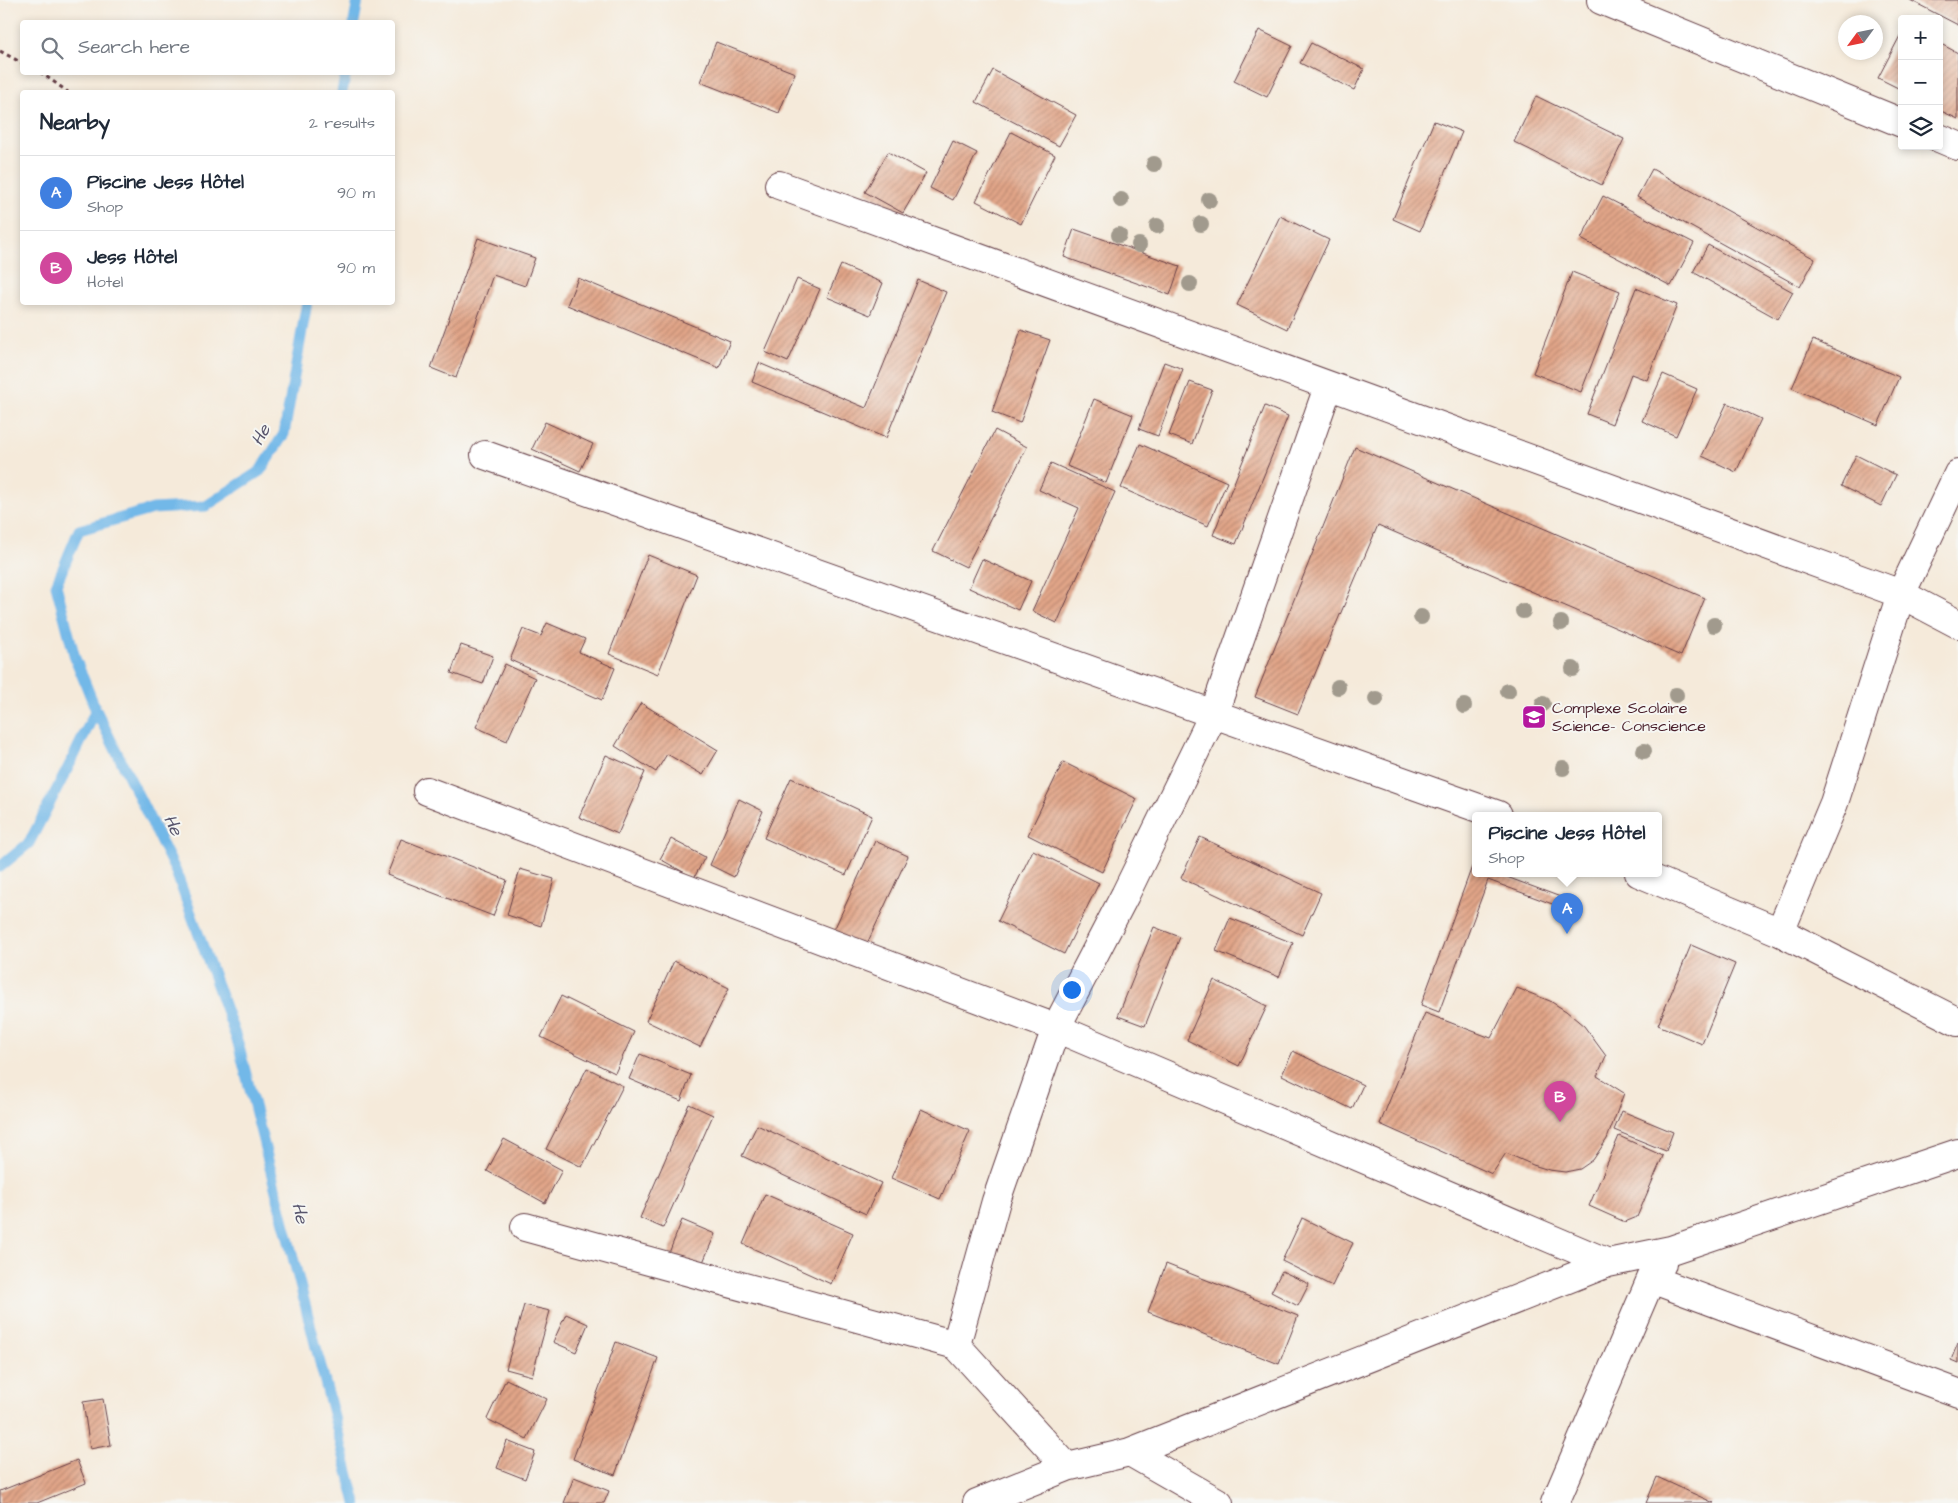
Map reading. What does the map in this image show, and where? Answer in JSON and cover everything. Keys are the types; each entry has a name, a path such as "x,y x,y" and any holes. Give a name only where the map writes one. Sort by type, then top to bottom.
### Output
{"street":[{"path":"1602,0 1898,121"},
{"path":"1943,140 1958,146"},
{"path":"779,185 1901,594 1958,624"},
{"path":"956,1345 996,1201 1056,1028 1125,895 1214,713 1328,386"},
{"path":"486,455 1490,812"},
{"path":"1780,932 1834,803 1901,594 1958,474"},
{"path":"428,791 1056,1028 1608,1263"},
{"path":"1649,877 1780,932 1958,1022"},
{"path":"977,1503 1067,1466 1130,1452 1608,1263 1671,1250 1958,1153"},
{"path":"525,1227 956,1345 1067,1466"},
{"path":"1555,1503 1652,1279 1671,1250"},
{"path":"1652,1279 1958,1393"},
{"path":"1130,1452 1219,1503"}],"path":[{"path":"0,51 20,62"},
{"path":"44,75 65,90"}],"building":[{"path":"1910,0 1958,0 1958,25 1943,17 1943,15 1939,15"},
{"path":"1259,30 1292,46 1267,97 1234,81"},
{"path":"1898,40 1898,88 1878,78"},
{"path":"716,42 795,73 779,113 700,82"},
{"path":"1311,43 1364,69 1354,90 1300,63"},
{"path":"1943,45 1958,53 1958,119 1943,112"},
{"path":"993,70 1076,115 1059,146 976,102"},
{"path":"1536,96 1624,139 1602,185 1514,142"},
{"path":"1434,121 1462,132 1420,231 1393,219"},
{"path":"1011,132 1055,155 1021,224 976,201"},
{"path":"953,141 977,153 953,200 930,188"},
{"path":"888,152 926,173 903,213 865,192"},
{"path":"1652,169 1815,259 1800,287 1637,197"},
{"path":"1603,196 1694,243 1671,286 1581,239"},
{"path":"1280,216 1329,240 1287,329 1237,305"},
{"path":"1074,229 1180,266 1170,295 1064,257"},
{"path":"478,238 535,258 525,286 493,275 456,378 431,368"},
{"path":"1708,245 1793,292 1778,319 1693,272"},
{"path":"841,265 883,283 870,315 827,297"},
{"path":"1572,272 1620,291 1581,392 1533,373"},
{"path":"578,278 730,341 719,368 567,305"},
{"path":"797,279 820,289 788,362 765,352"},
{"path":"918,280 946,292 886,438 752,382 759,363 866,408"},
{"path":"1636,288 1677,305 1647,380 1631,374 1612,424 1587,414"},
{"path":"1021,330 1050,340 1020,423 992,412"},
{"path":"1813,340 1899,377 1878,425 1792,388"},
{"path":"1164,362 1183,369 1158,436 1139,429"},
{"path":"1663,374 1697,389 1676,436 1642,421"},
{"path":"1190,382 1212,390 1192,444 1169,435"},
{"path":"1094,399 1133,415 1106,483 1067,466"},
{"path":"1727,403 1761,419 1736,472 1702,456"},
{"path":"1265,406 1288,416 1236,544 1213,535"},
{"path":"545,422 593,444 580,471 532,449"},
{"path":"995,430 1027,447 966,567 933,551"},
{"path":"1140,444 1227,482 1208,526 1121,488"},
{"path":"1355,447 1705,598 1681,656 1378,525 1298,714 1255,697"},
{"path":"1856,455 1896,475 1881,506 1841,486"},
{"path":"1051,463 1115,492 1057,623 1032,611 1079,508 1039,490"},
{"path":"648,555 697,575 658,674 609,654"},
{"path":"982,559 1031,581 1018,610 969,588"},
{"path":"547,623 585,639 579,652 615,668 602,700 510,660 523,629 541,636"},
{"path":"461,645 493,656 483,684 451,673"},
{"path":"505,664 535,678 507,741 476,727"},
{"path":"641,703 718,750 703,775 667,754 656,772 615,746"},
{"path":"606,755 645,772 618,834 579,817"},
{"path":"1063,762 1137,799 1102,872 1028,835"},
{"path":"791,778 872,816 846,875 764,838"},
{"path":"739,799 763,811 734,877 710,865"},
{"path":"1200,837 1321,893 1302,935 1181,878"},
{"path":"401,839 507,880 493,916 387,875"},
{"path":"671,839 705,857 694,878 660,859"},
{"path":"875,841 908,856 865,948 833,932"},
{"path":"1033,850 1099,883 1064,954 998,921"},
{"path":"1472,867 1472,877 1507,877 1574,902 1571,911 1488,880 1439,1012 1421,1005"},
{"path":"520,869 554,879 541,926 507,915"},
{"path":"1230,918 1293,943 1279,977 1216,951"},
{"path":"1154,927 1180,937 1145,1026 1118,1016"},
{"path":"1691,945 1735,964 1702,1044 1658,1025"},
{"path":"674,961 729,988 700,1047 646,1021"},
{"path":"1214,980 1267,1006 1239,1066 1187,1040"},
{"path":"1517,988 1550,1001 1584,1026 1606,1056 1597,1076 1624,1093 1607,1139 1593,1160 1580,1169 1565,1172 1533,1165 1506,1153 1492,1174 1380,1124 1425,1013 1491,1038"},
{"path":"561,996 634,1032 615,1073 541,1037"},
{"path":"1293,1051 1363,1085 1352,1109 1282,1075"},
{"path":"640,1054 691,1075 681,1101 629,1079"},
{"path":"587,1068 623,1086 582,1167 546,1149"},
{"path":"689,1104 713,1115 663,1228 640,1218"},
{"path":"921,1109 970,1131 940,1199 891,1178"},
{"path":"1622,1111 1673,1132 1666,1151 1614,1130"},
{"path":"757,1125 881,1183 866,1214 742,1156"},
{"path":"1619,1136 1663,1156 1637,1217 1625,1222 1589,1206"},
{"path":"504,1139 562,1170 545,1203 487,1171"},
{"path":"765,1194 853,1233 831,1284 743,1244"},
{"path":"1302,1218 1353,1243 1332,1286 1282,1261"},
{"path":"682,1220 715,1234 701,1267 669,1253"},
{"path":"1166,1264 1298,1316 1279,1364 1148,1312"},
{"path":"1282,1271 1309,1284 1298,1306 1271,1292"},
{"path":"524,1305 550,1311 532,1376 506,1369"},
{"path":"566,1314 588,1324 576,1352 553,1342"},
{"path":"616,1342 658,1358 615,1475 573,1459"},
{"path":"1958,1343 1958,1363 1951,1360"},
{"path":"506,1379 547,1399 527,1439 487,1419"},
{"path":"103,1399 111,1445 90,1449 83,1402"},
{"path":"507,1441 535,1452 525,1479 497,1468"},
{"path":"77,1460 86,1483 37,1503 0,1503 0,1491"},
{"path":"574,1477 609,1491 604,1503 564,1503"},
{"path":"1657,1477 1714,1503 1646,1503"}],"waterway":[{"name":"He","path":"354,20 358,0"},
{"name":"He","path":"342,90 345,75"},
{"name":"He","path":"306,305 284,434 260,471 206,506 153,509 79,530 56,585 75,658 96,710 176,872 238,1043 356,1503"},
{"path":"0,867 29,843 96,710"}],"place":[{"name":"Complexe Scolaire Science- Conscience","path":"1534,717"},
{"name":"Piscine Jess Hôtel","path":"1567,934"},
{"name":"Jess Hôtel","path":"1560,1122"}]}
